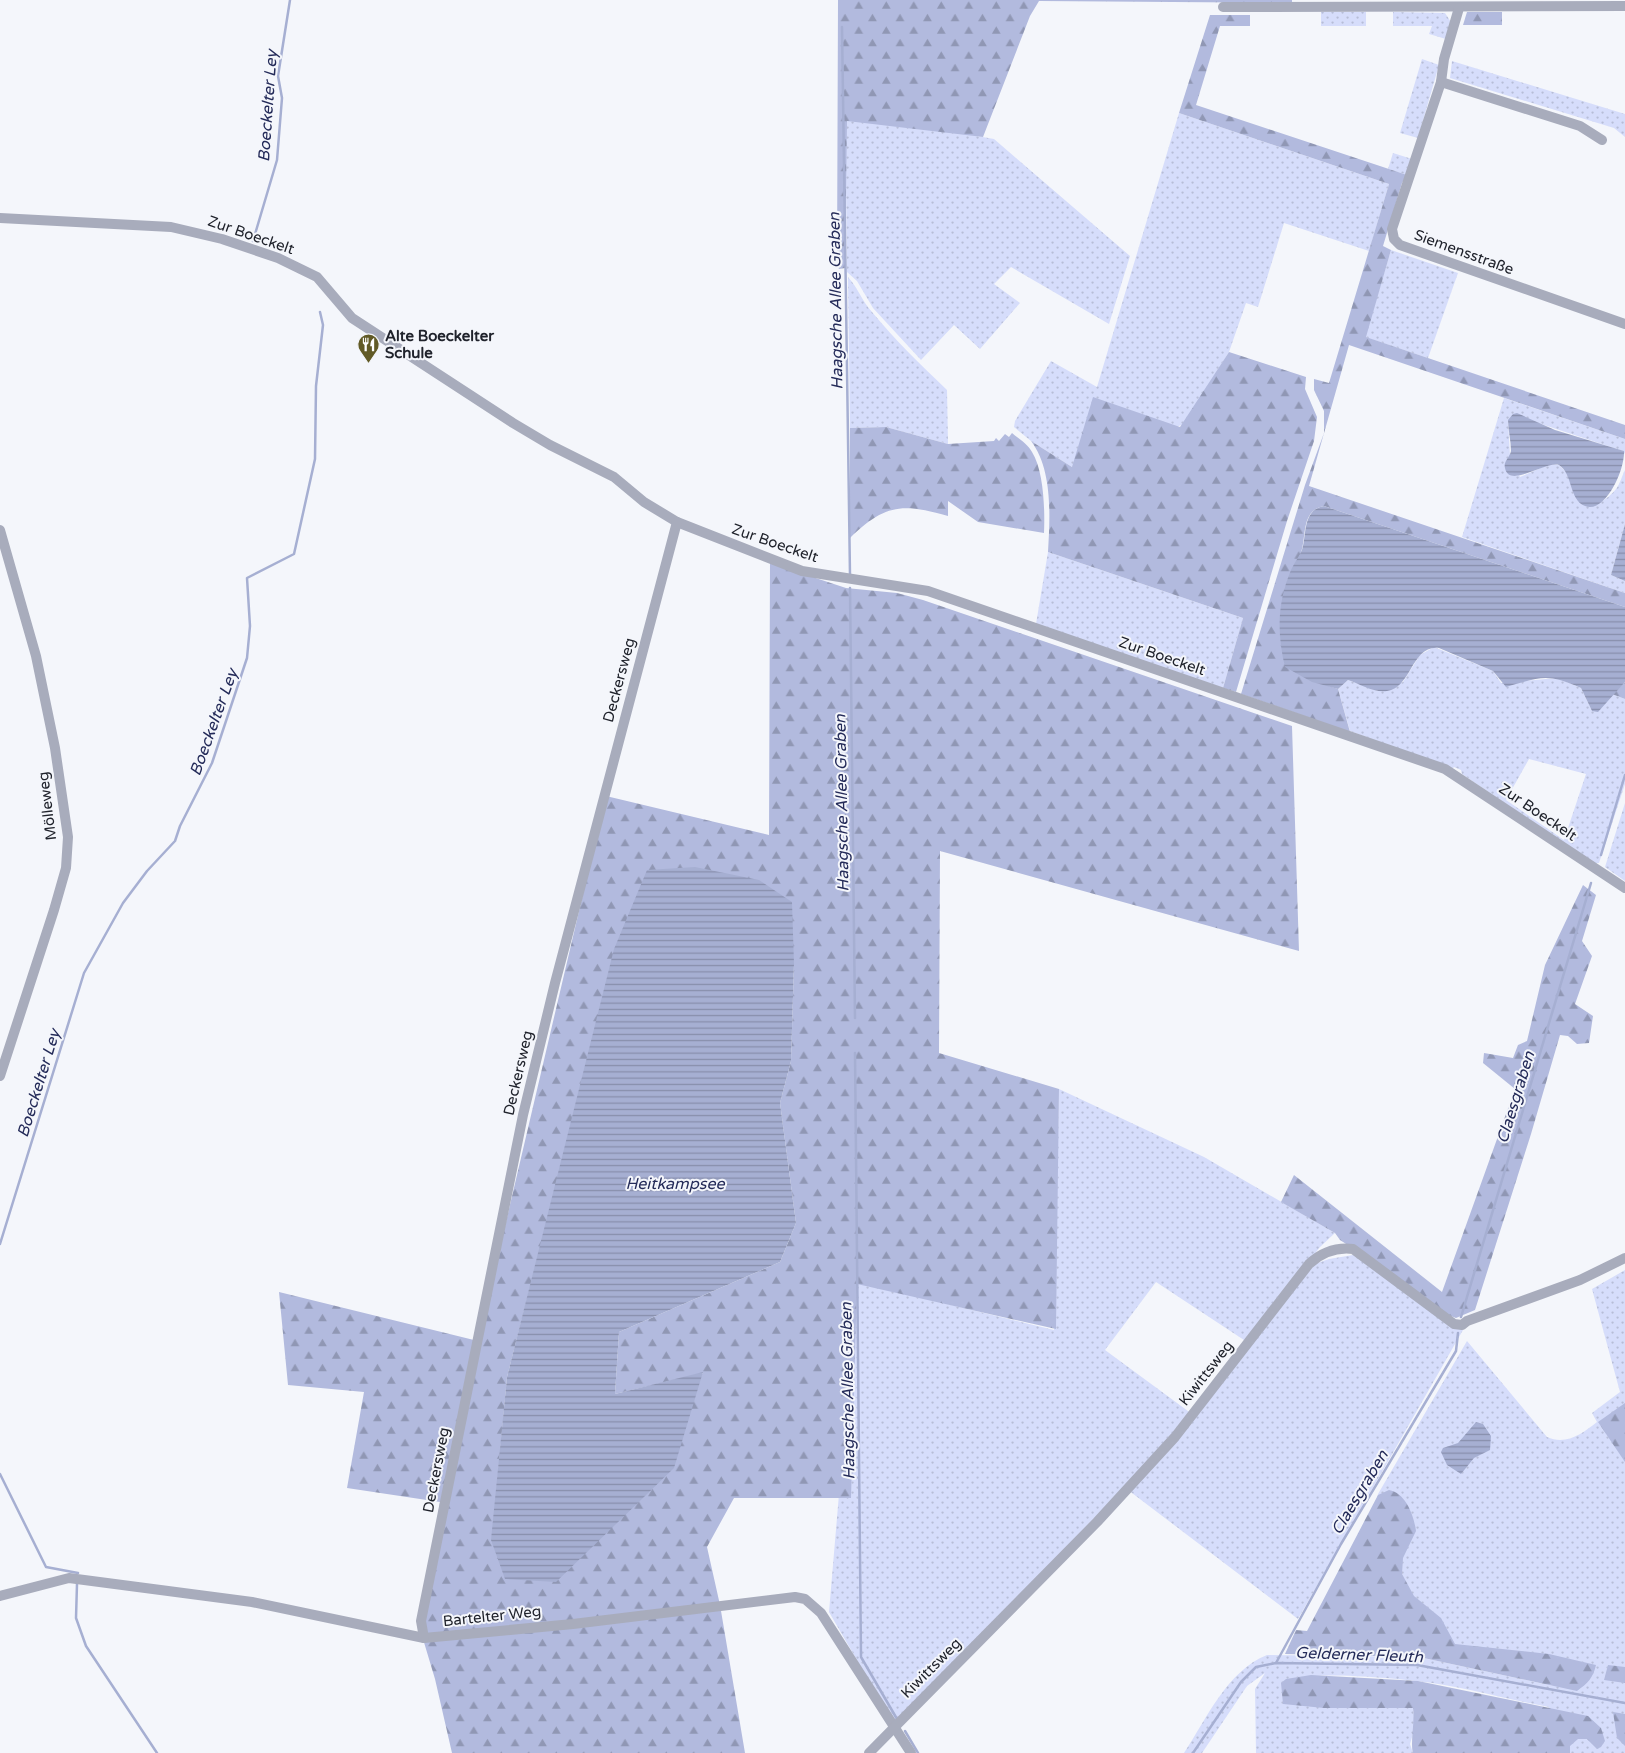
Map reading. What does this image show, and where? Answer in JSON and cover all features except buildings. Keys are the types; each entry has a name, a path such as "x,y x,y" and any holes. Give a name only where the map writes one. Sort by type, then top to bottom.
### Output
{"street":[{"path":"1223,7 1366,3 1459,8 1527,4 1625,6"},
{"name":"Siemensstraße","path":"1459,8 1444,59 1441,82 1413,170 1404,188 1392,229 1394,239 1400,245 1625,324"},
{"path":"1441,82 1580,126 1602,140"},
{"name":"Zur Boeckelt","path":"0,218 171,227 222,239 278,258 317,277 352,318 520,427 550,445 614,477 644,502 677,522 802,571 928,591 1445,769 1625,888"},
{"name":"Deckersweg","path":"424,1638 421,1621 523,1115 554,983 677,522"},
{"name":"Mölleweg","path":"0,530 36,656 55,748 68,837 66,868 0,1076"},
{"name":"Kiwittsweg","path":"869,1753 1097,1522 1176,1437 1308,1264 1319,1255 1344,1248 1353,1249 1454,1324 1462,1325 1467,1321 1580,1280 1625,1258"},
{"name":"Bartelter Weg","path":"0,1596 70,1578 252,1602 424,1638 573,1624 744,1601 795,1597 805,1599 821,1613 911,1753"}],"shaded area":[{"path":"1321,12 1366,12 1366,26 1321,26"},
{"path":"1393,12 1445,13 1451,22 1446,39 1429,34 1432,26 1393,26"},
{"path":"1422,59 1439,65 1418,138 1400,133"},
{"path":"1452,61 1625,114 1625,137 1614,128 1450,78"},
{"path":"845,113 994,139 1130,256 1109,324 1011,267 994,284 1020,303 980,349 954,325 921,360 873,308 857,281 847,272"},
{"path":"1179,113 1389,184 1369,251 1284,223 1258,307 1246,303 1229,352 1184,424 1072,467 1031,441 1014,427 1015,421 1051,361 1097,387"},
{"path":"1393,153 1412,159 1407,175 1388,169"},
{"path":"1391,250 1458,273 1428,358 1365,337"},
{"path":"848,277 881,322 908,352 947,390 948,444 886,427 850,428"},
{"path":"1504,398 1625,439 1625,454 1623,451 1529,420 1508,420 1510,456 1520,477 1550,464 1559,465 1567,473 1581,504 1585,506 1590,506 1605,499 1613,492 1625,470 1625,524 1611,575 1625,581 1625,593 1462,537"},
{"path":"1048,552 1243,618 1223,688 1036,624"},
{"path":"1434,647 1493,671 1501,683 1557,678 1581,688 1592,711 1598,711 1612,694 1625,699 1625,784 1599,863 1593,863 1462,774 1461,770 1454,767 1452,769 1350,731 1338,689 1348,680 1378,691 1403,682 1420,655","holes":["1529,759 1586,774 1564,840 1506,800"]},
{"path":"1625,803 1625,881 1605,867"},
{"path":"1059,1089 1204,1157 1335,1233 1320,1247 1247,1342 1156,1282 1105,1350 1192,1414 1095,1521 894,1724 829,1612 857,1282 1054,1330"},
{"path":"1359,1254 1434,1313 1463,1330 1298,1619 1128,1490 1312,1265 1329,1259"},
{"path":"1625,1270 1625,1753 1516,1753 1549,1707 1434,1683 1325,1675 1306,1676 1282,1683 1413,1708 1415,1727 1410,1744 1413,1753 1256,1753 1255,1689 1265,1673 1247,1686 1202,1753 1184,1753 1229,1684 1253,1662 1267,1655 1419,1657 1554,1686 1345,1633 1378,1494 1467,1341 1547,1437 1561,1440 1574,1437 1597,1422 1592,1413 1620,1392 1592,1289"}],"green space":[{"path":"838,0 1292,0 1292,3 1039,1 1030,16 983,137 847,121 845,268 839,269 837,265"},
{"path":"1467,12 1502,12 1502,25 1463,25"},
{"path":"1210,15 1250,15 1250,26 1220,26 1196,105 1407,175 1402,183 1383,246 1391,250 1366,337 1625,425 1625,439 1349,345 1309,486 1625,593 1625,607 1324,506 1317,508 1308,517 1301,553 1287,582 1329,686 1338,689 1350,732 1241,694 1305,485 1324,433 1324,411 1314,390 1314,379 1329,383 1389,184 1179,113"},
{"path":"1229,352 1306,377 1305,389 1317,417 1314,441 1287,521 1236,692 1223,688 1243,618 1048,552 1049,509 1047,480 1038,453 1031,441 1072,467 1093,397 1180,427"},
{"path":"886,427 948,444 994,441 996,438 999,441 1005,434 1009,437 1012,433 1026,444 1036,460 1044,503 1044,533 978,522 948,501 948,516 918,509 895,509 874,518 850,538 850,428"},
{"path":"770,563 846,588 897,593 923,600 1292,726 1299,951 940,851 939,1053 1059,1089 1056,1329 857,1284 851,1498 734,1498 707,1547 720,1605 745,1753 452,1753 435,1679 420,1629 440,1502 347,1488 364,1392 288,1385 279,1292 478,1341 606,796 769,835","holes":["794,964 791,1061 780,1103 796,1223 780,1262 619,1332 615,1394 703,1373 492,1540 507,1377 556,1186"]},
{"path":"1625,682 1625,699 1612,694 1614,692"},
{"path":"1583,885 1596,895 1582,941 1592,956 1575,1004 1593,1016 1589,1043 1577,1044 1568,1036 1560,1035 1531,1134 1475,1310 1456,1318 1440,1312 1386,1270 1340,1240 1335,1233 1281,1202 1294,1175 1442,1292 1515,1089 1483,1063 1484,1053 1513,1058 1518,1045 1527,1041 1545,965"},
{"path":"1625,1403 1625,1462 1598,1422"},
{"path":"1389,1490 1400,1496 1408,1506 1416,1531 1403,1558 1402,1574 1414,1596 1441,1618 1455,1644 1549,1654 1596,1665 1592,1677 1587,1683 1577,1691 1419,1657 1285,1654 1296,1630 1307,1631 1378,1495"},
{"path":"1608,1665 1625,1667 1625,1683 1604,1680"},
{"path":"1311,1675 1418,1681 1588,1716 1601,1728 1605,1741 1597,1749 1587,1739 1578,1739 1570,1746 1570,1753 1413,1753 1413,1708 1324,1708 1283,1704 1281,1683 1286,1679"},
{"path":"1613,1712 1625,1714 1625,1746 1617,1738"}],"water":[{"path":"1517,413 1555,430 1624,451 1617,479 1612,489 1600,503 1592,507 1580,503 1573,493 1567,474 1559,465 1545,467 1520,475 1513,476 1508,474 1505,466 1511,451 1508,420 1513,414"},
{"path":"1324,506 1625,607 1625,682 1598,712 1592,711 1581,688 1569,683 1552,678 1544,678 1506,687 1493,671 1439,648 1430,649 1423,653 1402,683 1387,691 1372,689 1348,680 1338,689 1312,682 1285,667 1280,631 1283,594 1291,570 1302,550 1309,518 1317,508"},
{"path":"1625,524 1625,581 1611,575"},
{"name":"Heitkampsee","path":"695,867 759,880 792,902 794,964 791,1061 780,1103 796,1223 780,1262 619,1332 615,1394 703,1372 674,1468 556,1582 505,1579 491,1540 507,1377 614,949 647,870"},
{"path":"1476,1422 1483,1424 1491,1436 1490,1450 1474,1458 1461,1474 1447,1465 1441,1452 1443,1448 1458,1443"}],"waterway":[{"name":"Boeckelter Ley","path":"253,241 277,160 282,98 278,76 290,0"},
{"name":"Haagsche Allee Graben","path":"842,27 850,575"},
{"name":"Boeckelter Ley","path":"0,1244 84,973 123,903 147,871 175,841 180,826 212,763 247,658 250,626 247,578 294,554 315,459 316,386 323,325 320,312"},
{"name":"Haagsche Allee Graben","path":"850,588 855,1018"},
{"name":"Claesgraben","path":"1601,855 1625,775"},
{"name":"Claesgraben","path":"1461,1317 1591,883"},
{"name":"Haagsche Allee Graben","path":"855,1053 861,1657 897,1719"},
{"name":"Claesgraben","path":"1276,1663 1341,1544 1456,1351 1458,1333"},
{"name":"Boeckelter Ley","path":"0,1474 46,1567 78,1573"},
{"name":"Boeckelter Ley","path":"77,1584 76,1618 86,1646 157,1753"},
{"name":"Gelderner Fleuth","path":"1193,1753 1241,1682 1256,1667 1276,1663 1417,1665 1625,1703"},
{"name":"Haagsche Allee Graben","path":"905,1731 918,1753"}],"place":[{"name":"Alte Boeckelter Schule","path":"369,364"}]}
